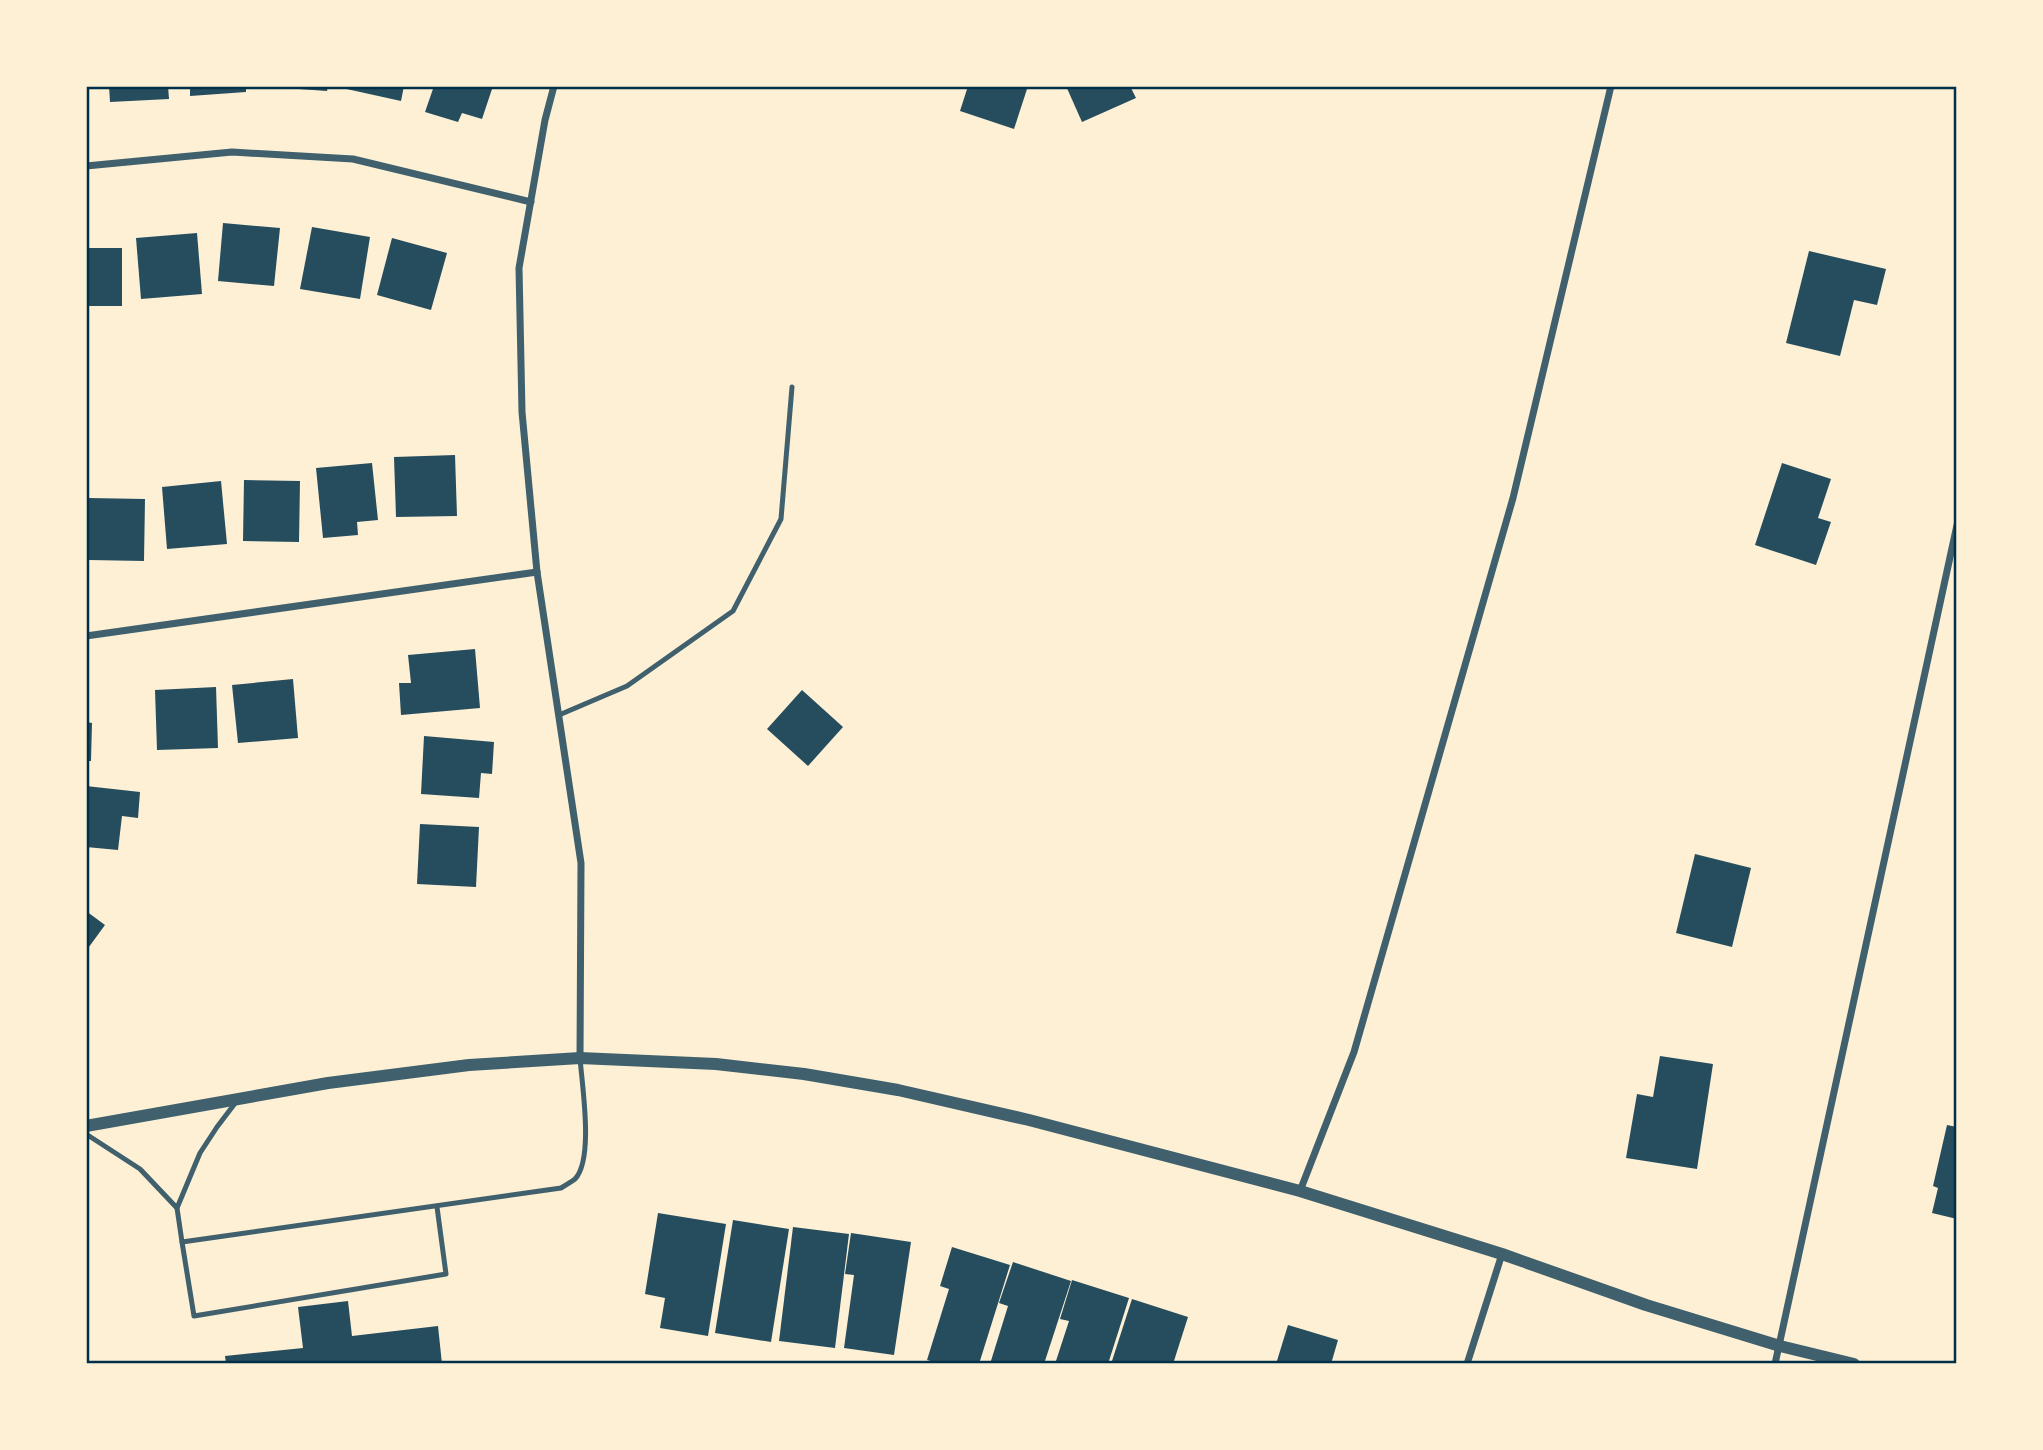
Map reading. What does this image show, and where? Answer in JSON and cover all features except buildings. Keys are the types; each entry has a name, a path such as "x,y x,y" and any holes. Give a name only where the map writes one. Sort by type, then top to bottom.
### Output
{"street":[{"path":"554,86 545,120 519,268 522,412 537,572 581,863 580,1058"},
{"path":"1300,1191 1354,1052 1513,498 1611,86"},
{"path":"86,166 232,152 353,159 531,202"},
{"path":"1775,1364 1957,525"},
{"path":"86,636 537,572"},
{"path":"86,1126 328,1083 469,1065 580,1058 716,1064 804,1074 898,1090 1300,1191 1503,1254 1646,1305 1780,1346 1854,1364"},
{"path":"1467,1364 1503,1254"}],"lane":[{"path":"559,715 627,686 733,611 781,519 792,387"},
{"path":"181,1242 561,1188 577,1177 584,1156 586,1125 580,1058"},
{"path":"239,1098 200,1153 177,1208 194,1316 446,1274 437,1207"},
{"path":"86,1133 140,1169 177,1208"}]}
